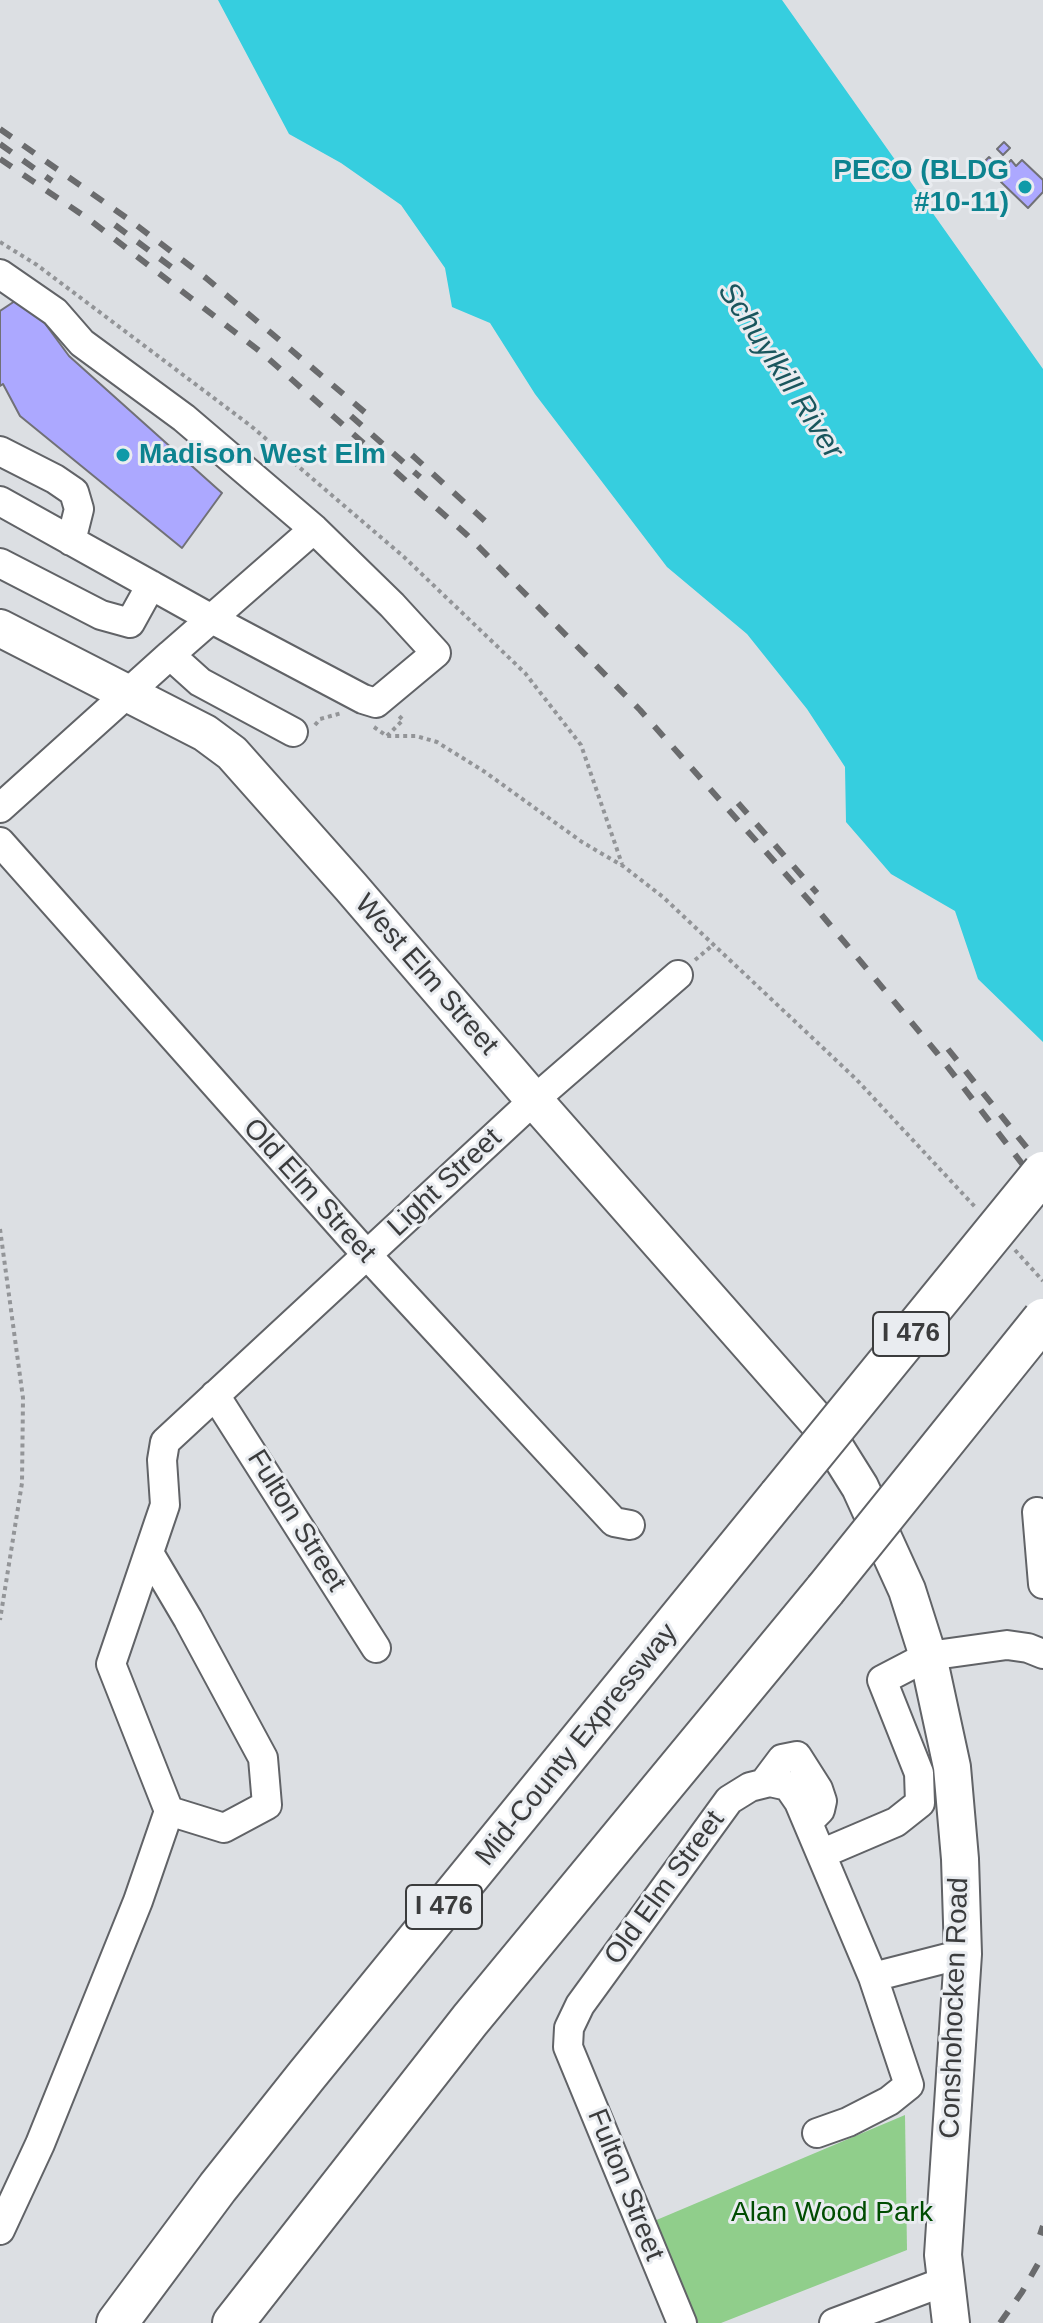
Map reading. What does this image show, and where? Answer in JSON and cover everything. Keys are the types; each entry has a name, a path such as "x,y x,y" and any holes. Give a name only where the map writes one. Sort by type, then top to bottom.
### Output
{"highway":[{"name":"Mid-County Expressway","path":"117,2323 268,2125 1043,1172"},
{"path":"233,2323 452,2043 825,1590 1043,1319"}],"main road":[{"name":"West Elm Street","path":"0,628 205,733 232,753 794,1395"},
{"name":"Conshohocken Road","path":"794,1395 823,1428 860,1487 907,1590 928,1656 952,1767 960,1859 963,1954 943,2255 951,2323"}],"street":[{"path":"0,274 55,312 82,343 184,418 314,529 436,653 376,703 363,699 0,501"},
{"path":"0,451 74,492 79,509 71,541"},
{"path":"0,808 210,618 314,529"},
{"path":"0,563 101,615 130,623 151,585"},
{"path":"170,655 200,682 293,732"},
{"name":"Old Elm Street","path":"0,842 367,1255 614,1522 630,1525"},
{"name":"Light Street","path":"169,1811 111,1664 165,1505 162,1460 165,1442 534,1100 678,975"},
{"name":"Fulton Street","path":"215,1395 376,1648"},
{"path":"1037,1512 1043,1584"},
{"path":"0,2230 63,2087 138,1901 169,1811 224,1828 267,1805 263,1758 149,1553"},
{"path":"821,1854 896,1822 920,1803 919,1773 882,1680 928,1656 1007,1645 1043,1654"},
{"name":"Old Elm Street","path":"568,2047 569,2028 580,2005 729,1800 750,1787 764,1783 788,1786 808,1822 873,1977 909,2085 889,2101 848,2122 817,2133"},
{"path":"873,1977 963,1954"},
{"name":"Fulton Street","path":"568,2047 682,2323"},
{"path":"834,2323 946,2281"}],"path":[{"path":"0,242 37,265"},
{"path":"363,699 356,715 387,736 416,736 437,742 485,772 582,842 623,866 663,897 856,1079 979,1211"},
{"path":"0,1229 23,1398 22,1483 0,1620"},
{"path":"1007,1242 1043,1281"}],"green space":[{"name":"Alan Wood Park","path":"905,2115 907,2250 721,2323 691,2323 647,2224"}],"water":[{"name":"Schuylkill River","path":"218,0 782,0 1043,369 1043,1042 978,979 955,911 891,874 846,822 845,767 807,709 747,634 667,567 535,394 490,323 452,307 445,268 401,205 341,163 289,134"}],"building":[{"name":"PECO (BLDG #10-11)","path":"1004,142 1010,148 1003,155 997,149"},
{"name":"PECO (BLDG #10-11)","path":"989,157 995,163 988,170 982,164"},
{"name":"PECO (BLDG #10-11)","path":"1011,160 1016,166 1022,160 1043,180 1043,192 1028,208 1001,182 1005,177 1000,172"},
{"name":"Madison West Elm","path":"24,295 69,356 222,493 182,548 20,416 3,384 0,386 0,311"}],"railway":[{"path":"0,129 206,278 374,420"},
{"path":"0,144 52,181"},
{"path":"0,159 90,220 262,353 467,535 640,710 821,914 937,1053 1043,1191"},
{"path":"115,225 182,275"},
{"path":"351,416 420,477"},
{"path":"412,455 495,530"},
{"path":"738,803 817,893"},
{"path":"948,1049 1043,1168"},
{"path":"1040,2235 1043,2226"},
{"path":"1000,2323 1043,2255"}],"place":[{"name":"PECO (BLDG #10-11)","path":"1025,187"},
{"name":"Madison West Elm","path":"123,455"}]}
